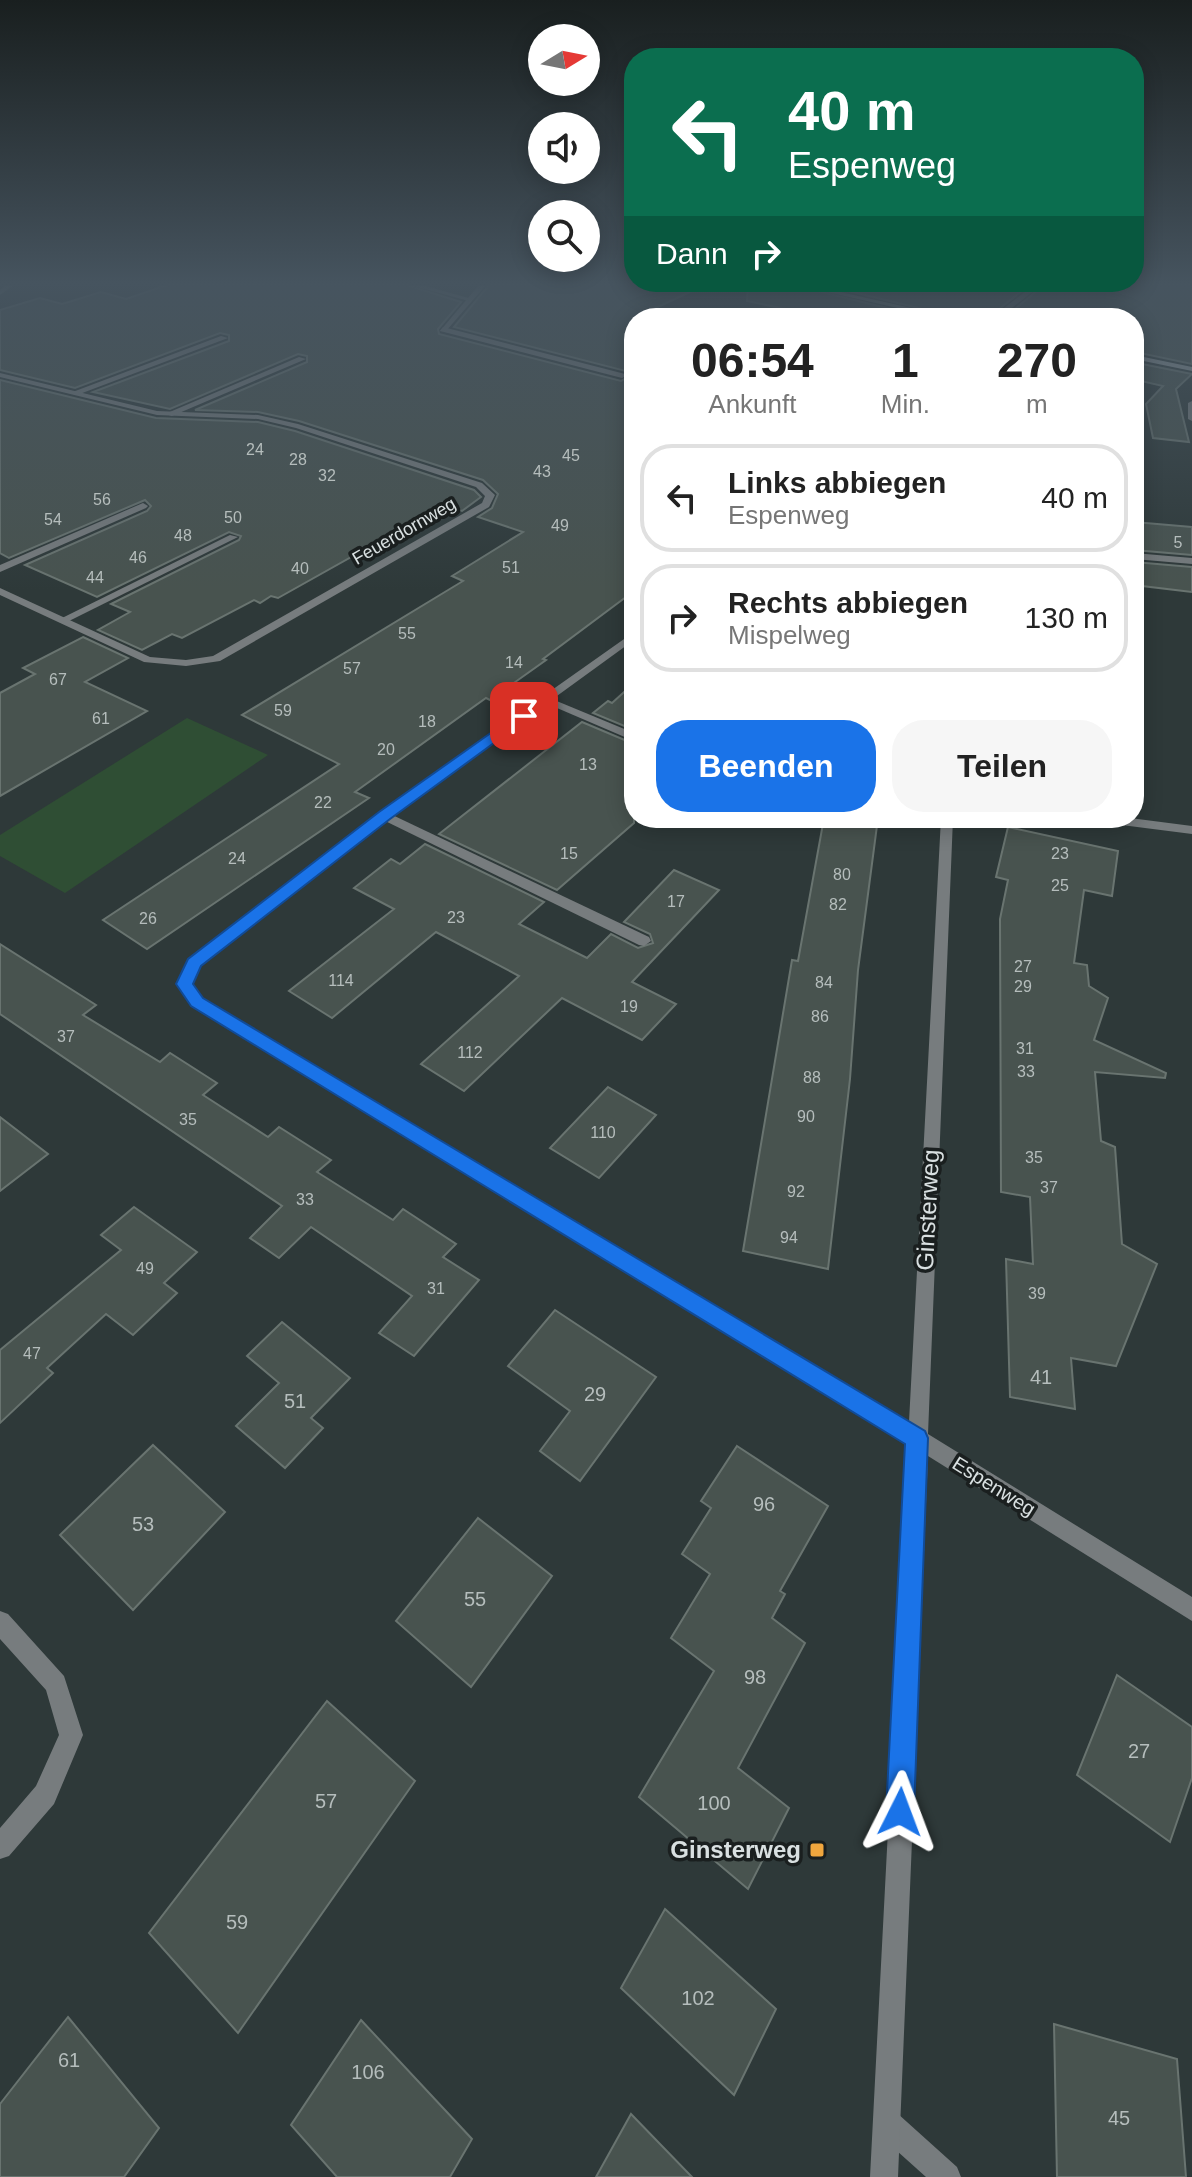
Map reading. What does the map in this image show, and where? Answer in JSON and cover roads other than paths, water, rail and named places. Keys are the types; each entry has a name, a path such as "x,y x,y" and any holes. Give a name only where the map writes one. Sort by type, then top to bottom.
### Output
{"street":[{"name":"Feuerdornweg","path":"0,591 148,660 186,663 216,659 486,505 490,495 479,485 298,426 258,417 169,414 48,387"},
{"path":"74,393 91,387"},
{"path":"169,414 235,387"},
{"path":"1192,403 1192,419"},
{"path":"0,569 143,506"},
{"path":"63,620 233,537"},
{"path":"1144,557 1192,561"},
{"path":"624,642 384,815 644,941"},
{"path":"547,700 624,733"},
{"name":"Espenweg","path":"384,815 194,963 184,984 197,1002 917,1438 1192,1610"},
{"path":"1144,824 1192,830"},
{"name":"Ginsterweg","path":"884,2177 947,828"},
{"path":"0,1622 56,1684 71,1735 45,1795 0,1847"},
{"path":"887,2123 947,2177"}],"place":[{"name":"Ginsterweg","path":"817,1850"}]}
